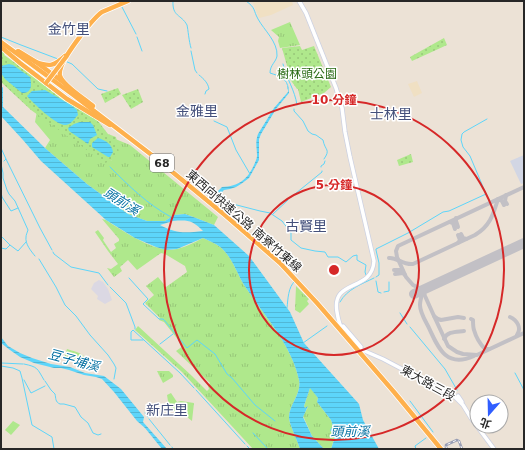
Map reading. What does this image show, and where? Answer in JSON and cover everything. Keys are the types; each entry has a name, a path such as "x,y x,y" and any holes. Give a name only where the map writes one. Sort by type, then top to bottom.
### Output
{"highway":[{"path":"89,26 100,10 121,1"},
{"path":"41,87 99,13 124,1"},
{"path":"89,26 101,13 128,1"},
{"path":"1,44 44,65 53,65 65,56"},
{"path":"1,44 45,82 74,104 110,124"},
{"name":"東西向快速公路 南寮竹東線","path":"1,44 159,161 226,216 279,264 317,303 394,392 440,449"},
{"path":"65,56 60,73 62,79 67,85"},
{"path":"36,62 89,103 108,119 110,124"}],"main road":[{"name":"東大路三段","path":"298,1 306,13 340,100 344,132 373,256 374,266 366,279 339,294 336,302 336,310 341,328 360,349 383,359 451,394 463,405 494,449"},
{"path":"458,396 463,405"}],"shaded area":[{"path":"249,1 292,1 293,5 271,15 259,18 253,3"},
{"path":"417,81 422,93 414,97 408,84"},
{"path":"524,155 524,183 521,184 510,161"},
{"path":"99,280 103,282 108,289 112,300 105,304 97,299 98,296 91,289 94,283"}],"green space":[{"path":"290,22 300,45 280,48 278,41 279,37 271,30"},
{"path":"444,38 447,45 412,61 410,57"},
{"path":"1,46 7,50 4,55 98,121 108,134 116,137 119,153 113,160 105,163 31,110 1,82"},
{"name":"樹林頭公園","path":"300,46 302,50 314,46 331,87 324,93 301,102 298,89 287,75 289,73 282,48"},
{"path":"118,88 121,94 105,103 101,94"},
{"path":"138,89 143,102 131,109 122,95"},
{"path":"37,111 97,153 111,161 115,155 113,138 130,145 218,217 214,225 185,214 174,215 165,221 147,221 128,214 87,184 45,148 50,140 35,122"},
{"path":"411,154 413,162 399,166 397,160"},
{"path":"102,219 140,240 159,248 169,250 177,249 203,238 216,244 224,250 229,256 244,285 284,342 295,367 299,380 299,390 291,408 289,417 290,424 300,449 253,449 182,372 135,330 138,326 207,391 209,389 208,386 210,383 176,351 183,346 164,322 159,320 160,318 145,303 154,295 146,286 158,277 166,287 187,272 185,266 161,253 137,270 128,260 120,267 122,271 114,277 107,268 111,269 118,264 95,232 98,230 111,252 116,248 114,244 119,241 119,239"},
{"path":"296,286 309,299 307,301 309,304 300,313 295,310"},
{"path":"67,349 84,356 83,357 91,364 91,366 64,358"},
{"path":"157,371 169,371 173,377 163,383"},
{"path":"310,387 318,398 317,402 331,420 333,426 331,430 335,436 331,449 324,449 312,436 303,416 308,407 305,408 304,406"},
{"path":"171,393 177,402 181,401 194,403 192,421 187,417 179,415 169,407 167,395"},
{"path":"13,421 20,425 11,435 5,430"}],"water":[{"path":"9,64 13,65 30,77 31,86 28,92 22,93 5,79 1,73 1,66"},
{"path":"288,85 289,93 276,109 261,134 259,139 259,160 249,178 236,187 224,190 220,197 215,198 215,194 222,187 238,184 248,175 257,157 256,142 258,134 274,108 288,92"},
{"name":"頭前溪","path":"1,86 3,88 3,107 45,148 87,184 128,214 147,221 165,221 174,215 185,214 214,225 249,256 290,312 304,343 359,404 363,420 379,449 331,449 335,437 330,430 333,426 331,420 317,402 318,398 310,388 304,406 305,408 308,406 303,417 312,436 324,449 300,449 290,424 289,417 291,408 299,390 299,380 295,367 284,342 244,285 229,256 224,250 216,244 203,238 177,249 166,250 135,238 106,220 41,161 1,116","holes":["173,221 186,221 193,223 203,231 181,232 171,230 160,225"]},
{"path":"45,90 77,110 78,115 71,123 67,125 61,124 51,118 27,96 32,91"},
{"path":"80,122 90,122 93,125 97,135 90,139 88,144 69,131 68,128"},
{"path":"98,138 106,141 110,145 113,152 110,157 92,147 92,143"},
{"name":"豆子埔溪","path":"1,337 8,346 32,358 51,364 70,367 85,373 104,376 121,389 144,417 143,422 167,449 162,449 102,379 61,368 54,368 34,363 20,357 1,343"}],"waterway":[{"path":"173,1 175,13 185,21 187,25 191,48"},
{"path":"246,1 253,7 258,19 270,36 277,51 277,56 270,73 280,76 285,80 288,85 288,89"},
{"path":"122,7 136,34"},
{"path":"1,37 58,59"},
{"path":"137,37 142,51"},
{"path":"191,51 197,73"},
{"path":"65,61 72,64 98,89 107,91"},
{"path":"283,64 297,105"},
{"path":"199,75 206,81 209,89 205,94"},
{"path":"294,109 308,131 323,140 327,151 324,159"},
{"path":"376,277 379,275 379,263 376,249 408,233 443,212 449,211 486,194 470,156 463,147 461,140 464,132 487,119"},
{"path":"214,121 227,127 236,150 250,174"},
{"path":"1,148 6,159 4,161"},
{"path":"6,159 52,250"},
{"path":"321,167 325,161"},
{"path":"1,164 7,190 15,201 28,230 26,242 35,256"},
{"path":"110,167 131,188 162,212 171,217"},
{"path":"290,198 322,171"},
{"path":"1,192 2,197 11,211 18,208"},
{"path":"221,195 224,201 229,203 270,213 282,221 291,233 291,240 301,248 325,252 328,257 338,257 346,262 353,256 357,255 357,260 366,265 366,275"},
{"path":"273,214 288,200"},
{"path":"1,236 10,245"},
{"path":"1,248 6,249 10,245 18,251 26,242"},
{"path":"53,252 71,267 99,273 108,285"},
{"path":"39,259 65,305 76,316 114,364 116,368 114,379"},
{"path":"129,278 148,299 143,304 159,319 163,319 187,348 197,340 215,354 227,374 255,405 275,421"},
{"path":"340,302 351,290 374,278"},
{"path":"287,308 290,290 295,281"},
{"path":"376,281 378,292 381,293"},
{"path":"384,292 389,291 389,282"},
{"path":"110,287 126,303 135,329"},
{"path":"400,313 407,324"},
{"path":"303,343 327,326"},
{"path":"410,327 445,369 457,390"},
{"path":"143,340 131,340 131,332 133,330 180,373 194,388"},
{"path":"160,344 173,334"},
{"path":"1,363 23,364"},
{"path":"24,364 37,369 44,380"},
{"path":"1,366 20,371 32,425 52,437 54,449"},
{"path":"515,373 524,390"},
{"path":"24,380 31,393 45,386"},
{"path":"45,381 55,394 57,402 75,407 81,417 88,423 93,433 98,435 101,434"},
{"path":"196,390 245,444"},
{"path":"410,401 433,432"},
{"path":"145,413 148,417"},
{"path":"149,419 170,445"},
{"path":"253,433 268,449"},
{"path":"416,449 415,446 426,438"},
{"path":"247,446 250,449"}],"taxiway":[{"path":"423,290 413,285 406,277 397,257 396,251 398,246 524,187"},
{"path":"506,195 505,201 507,204"},
{"path":"389,258 413,264 480,232 488,224 498,199 502,201 504,205"},
{"path":"456,218 458,227"},
{"path":"450,222 453,223 455,229"},
{"path":"461,234 463,238 466,239"},
{"path":"458,235 460,240 458,243"},
{"path":"394,270 403,271"},
{"path":"395,274 403,273 405,275"},
{"path":"423,290 448,346 457,352 477,355 524,333"},
{"path":"423,290 420,308 423,317 441,350 445,355 457,360 474,356"},
{"path":"434,316 441,320 458,317 464,318"},
{"path":"510,317 518,324 519,330 517,335"},
{"path":"471,319 473,320 474,329 478,340 485,349 489,349"},
{"path":"444,339 445,336 450,333 464,331"}],"runway":[{"path":"414,294 524,243"}],"railway":[{"path":"447,449 446,445 457,440 459,441 462,449"}],"district":[{"name":"金竹里","path":"69,29"},
{"name":"金雅里","path":"197,111"},
{"name":"士林里","path":"391,114"},
{"name":"古賢里","path":"306,226"},
{"name":"新庄里","path":"167,410"}]}
